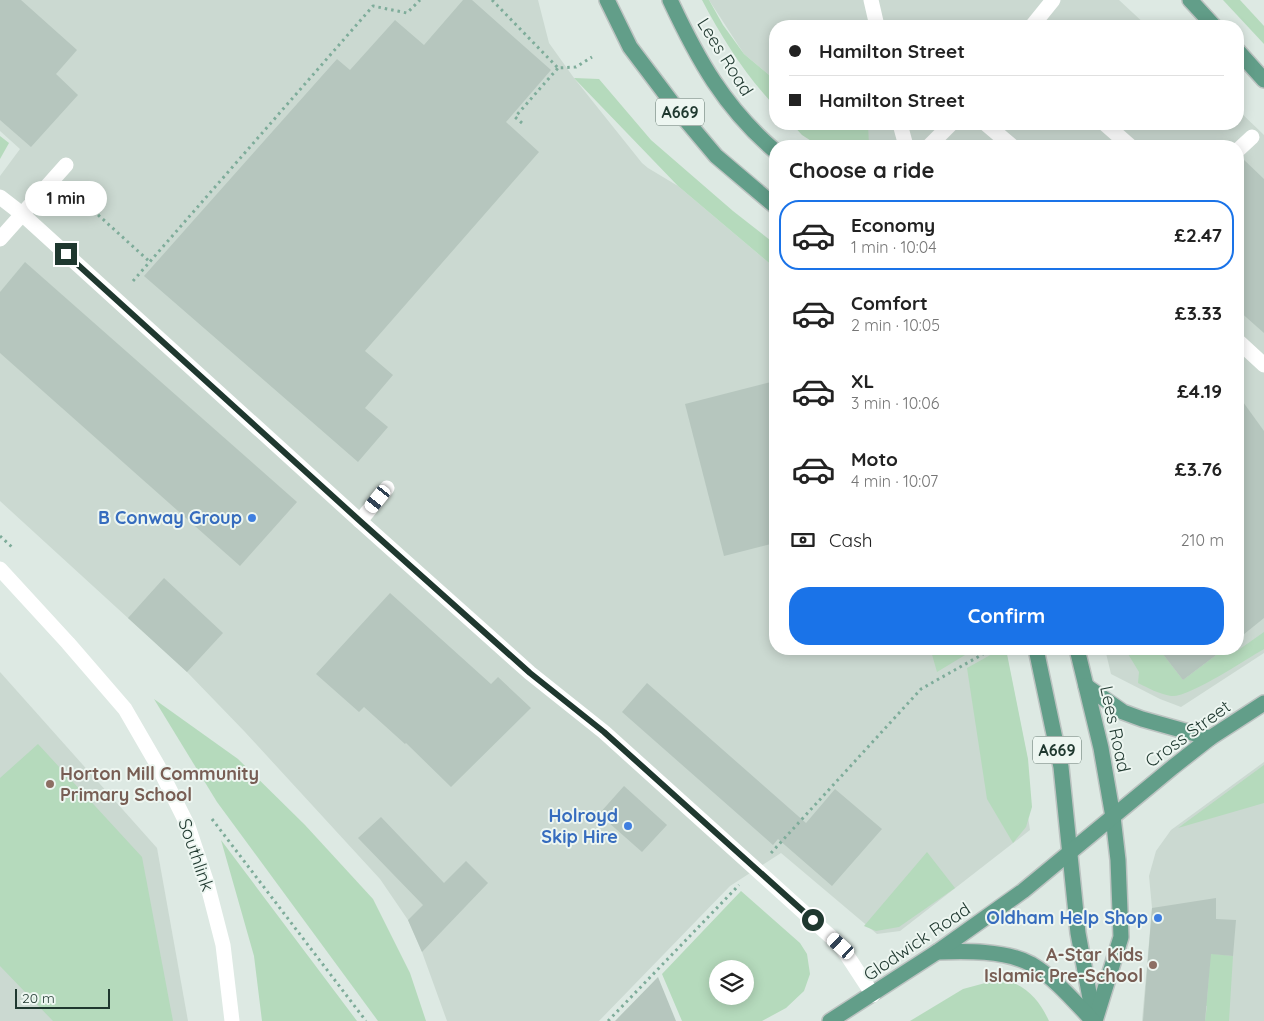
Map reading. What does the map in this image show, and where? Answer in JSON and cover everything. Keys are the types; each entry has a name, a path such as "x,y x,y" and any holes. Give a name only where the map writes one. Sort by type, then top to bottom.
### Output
{"main road":[{"name":"A669","path":"607,0 630,47 686,119 716,156 769,201"},
{"name":"Lees Road","path":"670,0 693,48 722,94 756,134 769,146"},
{"path":"1190,0 1208,20"},
{"path":"1244,58 1264,80"},
{"name":"A669","path":"1037,655 1060,767 1078,933 1094,1021"},
{"name":"Lees Road","path":"1078,655 1094,713 1113,817 1118,860 1121,937 1094,1021"},
{"path":"1086,686 1123,712 1210,738"},
{"name":"Cross Street","path":"1113,817 1210,738 1264,703"},
{"path":"1068,853 1113,817"},
{"name":"Glodwick Road","path":"830,1021 937,952 1023,891 1068,853"},
{"path":"937,952 976,951 1022,960 1052,979 1094,1021"}],"street":[{"path":"871,0 876,20"},
{"path":"1037,20 1053,0"},
{"path":"935,140 945,130"},
{"path":"993,130 1005,140"},
{"path":"1112,130 1123,140"},
{"path":"1244,144 1252,137"},
{"path":"0,239 66,165"},
{"path":"0,197 22,214 530,673 604,732 841,946 873,994"},
{"path":"1244,347 1264,365"},
{"path":"360,521 387,488"},
{"name":"Southlink","path":"0,570 68,643 125,709 158,766 188,826 207,883 223,945 232,1021"}],"path":[{"path":"133,281 373,6 407,13 420,0"},
{"path":"492,0 558,68"},
{"path":"522,123 515,116 558,68 576,67 592,57"},
{"path":"74,192 150,262"},
{"path":"770,854 921,689 981,655"},
{"path":"608,1021 742,882"}],"shaded area":[{"path":"0,0 538,0 549,43 574,78 642,163 678,186 769,263 769,655 996,655 1009,692 1030,830 900,931 877,934 781,853 730,886 599,1021 447,1021 422,952 408,920 380,879 245,732 187,672 0,501 0,176 20,149 0,131"},
{"path":"709,0 1119,0 1141,20 769,20 769,75 744,54"},
{"path":"1244,116 1264,135 1264,653 1181,707 1160,699 1111,674 1106,655 1244,655 1244,140 837,140 828,130 1244,130"},
{"name":"Horton Mill Community Primary School","path":"0,672 157,848 188,1021 0,1021"},
{"path":"1264,762 1264,1021 1142,1021 1152,908 1149,876 1156,851 1171,830"}],"green space":[{"path":"702,0 709,0 723,25 744,54 769,75 769,99 735,56"},
{"path":"1223,0 1240,0 1264,26 1264,44 1244,23 1244,20 1242,20"},
{"path":"574,78 599,79 651,140 733,211 769,239 769,263 678,186"},
{"path":"797,130 868,130 869,140 810,140"},
{"path":"0,136 9,143 0,159"},
{"path":"1264,632 1264,649 1204,685 1179,695 1171,696 1138,683 1139,672 1129,655 1164,655 1183,680 1216,655 1244,655 1244,646"},
{"path":"932,655 965,655 937,672"},
{"path":"990,655 1007,655 1028,759 1032,807 1026,827 1013,843 987,799 967,668"},
{"path":"154,699 238,759 305,825 373,899 410,973 426,1021 378,1021 217,802"},
{"name":"Horton Mill Community Primary School","path":"38,744 142,857 173,1021 53,1021 0,966 0,778"},
{"path":"1264,765 1264,803 1178,828"},
{"path":"221,840 357,1021 262,1021 254,956"},
{"path":"927,852 955,888 899,927 876,931 864,926"},
{"path":"741,891 800,943 807,954 810,974 804,991 786,1008 762,1021 682,1021 662,974"},
{"path":"1195,952 1233,956 1229,1021 1205,1021 1207,1006 1190,1005 1191,998 1207,999 1210,960"},
{"path":"1000,979 1016,984 1030,993 1049,1021 910,1021 963,989"}],"building":[{"path":"0,0 21,0 77,50 56,74 78,95 31,147 0,120"},
{"path":"463,0 472,0 551,70 506,122 539,152 365,351 393,375 365,408 388,427 358,462 144,276 337,59 350,70 395,20 424,45"},
{"path":"1244,160 1264,179 1264,333 1244,315"},
{"path":"25,262 297,502 240,566 0,353 0,292"},
{"path":"769,383 769,545 724,556 685,404"},
{"path":"1244,403 1264,431 1264,618 1244,634"},
{"path":"164,578 223,633 187,672 128,618"},
{"path":"390,593 491,684 498,677 531,708 451,787 406,743 364,707 359,712 316,674"},
{"path":"1164,655 1216,655 1183,680"},
{"path":"647,683 806,823 835,789 882,829 832,886 778,839 773,845 622,712"},
{"path":"624,786 667,825 642,852 599,814"},
{"path":"381,817 444,883 466,861 488,883 422,952 408,920 423,905 358,838"},
{"path":"1216,898 1216,919 1236,920 1233,956 1211,954 1205,1021 1143,1021 1152,908"},
{"path":"658,977 676,1021 615,1021"}],"place":[{"name":"B Conway Group","path":"252,518"},
{"name":"Horton Mill Community Primary School","path":"50,784"},
{"name":"Holroyd Skip Hire","path":"628,826"},
{"name":"Oldham Help Shop","path":"1158,918"},
{"name":"A-Star Kids Islamic Pre-School","path":"1153,965"}],"route":[{"path":"66,254 530,673 604,732 813,920"}]}
